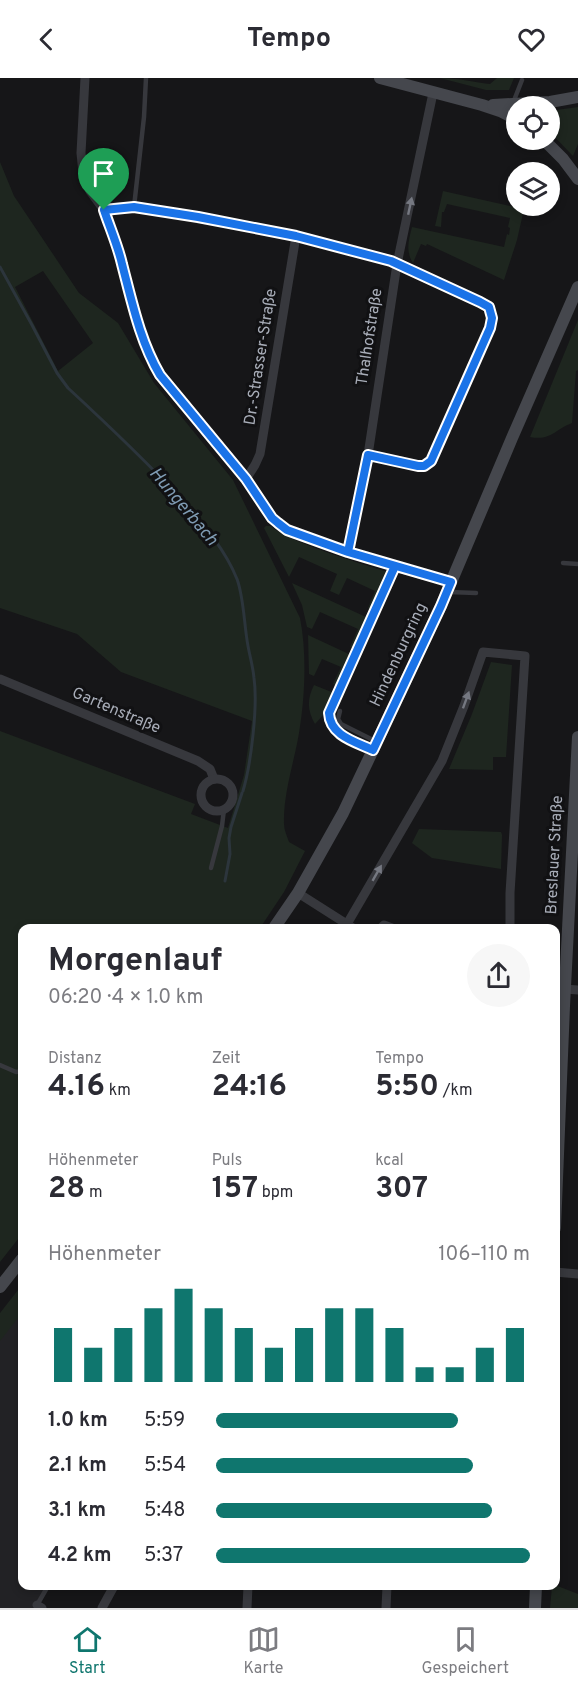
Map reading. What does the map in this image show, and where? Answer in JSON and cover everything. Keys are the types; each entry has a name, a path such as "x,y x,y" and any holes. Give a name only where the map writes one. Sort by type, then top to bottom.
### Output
{"main road":[{"path":"380,78 482,105 506,114"},
{"path":"560,100 578,97"},
{"path":"482,105 506,105"},
{"path":"554,150 578,179"},
{"name":"Hindenburgring","path":"277,924 298,893 343,813 375,746 441,606 578,287"},
{"name":"Breslauer Straße","path":"560,1108 565,989 560,971 578,736"},
{"path":"0,1287 18,1264"},
{"path":"535,1608 537,1590"}],"street":[{"path":"85,78 81,153 83,172 90,191 104,210 122,261 133,309 149,356 160,375 246,479 272,518 287,530 395,566 448,587"},
{"name":"Thalhofstraße","path":"348,552 368,455 398,264 434,93"},
{"path":"104,210 134,207 296,236 398,264 485,304 491,312 492,323 431,461 424,466 418,466 368,455"},
{"name":"Dr.-Strasser-Straße","path":"246,479 255,465 261,448 296,236"},
{"path":"351,924 442,761 465,706 483,652 525,656 510,924"},
{"name":"Gartenstraße","path":"0,679 198,761 210,770 214,779 225,781 232,789 232,798 224,809"},
{"path":"214,779 209,780 202,788 201,799 208,808 224,809"},
{"path":"298,893 347,924"},
{"path":"565,989 578,990"},
{"path":"560,1272 578,1274"},
{"path":"102,1608 112,1590"},
{"path":"247,1608 248,1590"},
{"path":"386,1608 387,1590"}],"lane":[{"path":"134,207 146,78"},
{"path":"516,96 522,80"},
{"path":"563,563 578,564"},
{"path":"375,746 335,730 329,713 395,566"},
{"path":"448,587 476,593"},
{"path":"340,711 339,719 342,725 375,746"},
{"path":"211,868 224,809"},
{"path":"0,1065 18,1072"},
{"path":"40,1606 46,1590"}],"shaded area":[{"path":"440,78 490,84 497,78 514,78 509,90 486,90"},
{"path":"578,107 578,144 573,156 560,142 560,109"},
{"path":"0,162 14,196 79,293 118,323 154,383 233,480 300,618 304,661 303,705 287,790 284,824 289,842 305,851 284,892 263,924 18,924 18,1239 0,1262 0,731 195,804 191,814 228,828 244,775 252,721 121,672 77,634 0,608","holes":["43,271 93,343 58,371 15,287"]},
{"path":"443,191 506,205 506,216 522,216 504,280 427,244 426,246 421,244 413,263 408,250 412,227 504,247 507,234 509,235 510,218 447,204 442,212 441,227 435,226"},
{"path":"578,320 578,370 576,371 572,423 548,436 530,437"},
{"path":"271,526 292,539 388,572 371,610 368,608 375,591 347,578 339,595 330,591 337,574 299,557 289,577 264,528"},
{"path":"292,583 366,617 354,648 350,647 358,629 320,612 312,629 307,627 302,605"},
{"path":"308,635 351,655 337,686 333,684 341,667 322,659 314,676 309,674"},
{"path":"491,662 512,665 506,757 493,757 493,770 449,769 472,714"},
{"path":"314,685 334,693 324,714 315,724 310,714 309,704"},
{"path":"419,829 501,832 501,869 432,858 412,843"},
{"path":"18,1290 18,1318 0,1341 0,1313"},
{"path":"18,1315 18,1590 44,1590 33,1608 0,1608 0,1337"},
{"path":"560,1587 578,1594 578,1608 550,1608 552,1590 560,1590"}],"waterway":[{"name":"Hungerbach","path":"0,267 57,373 68,388 182,500 213,537 232,568 241,595 255,690 253,735 243,791"},
{"name":"Hungerbach","path":"225,881 230,854 231,827 242,793"}],"route":[{"path":"104,210 122,261 133,309 149,356 160,375 246,479 272,518 287,530 348,552 395,566 329,713 335,730 373,750 451,582 348,552 368,455 418,466 424,466 431,461 492,323 489,307 391,261 296,236 134,207 104,210"}]}
